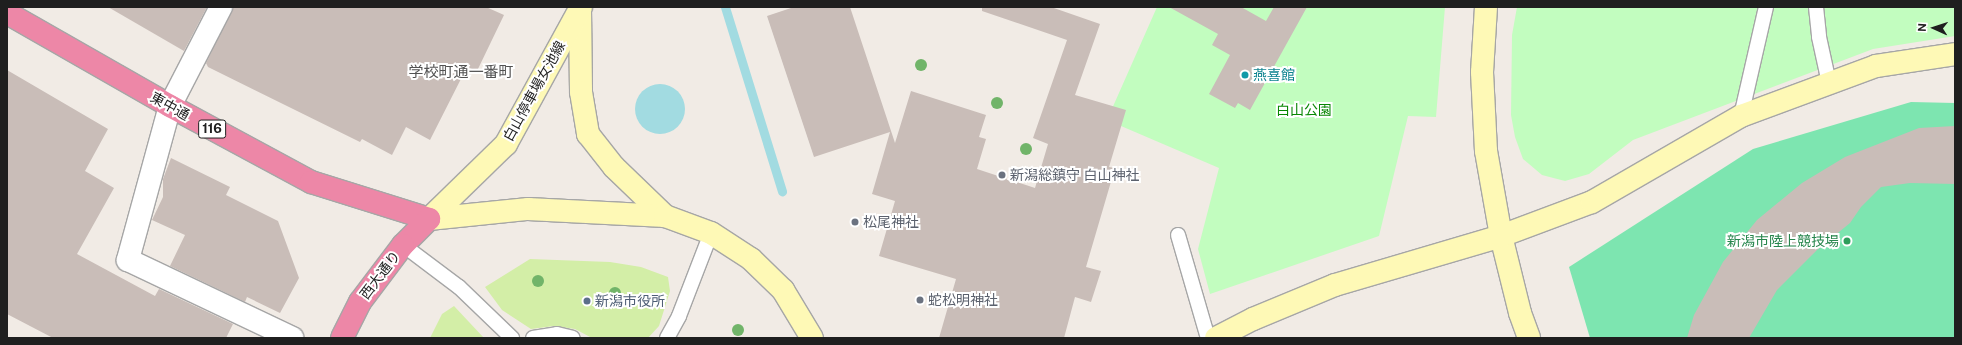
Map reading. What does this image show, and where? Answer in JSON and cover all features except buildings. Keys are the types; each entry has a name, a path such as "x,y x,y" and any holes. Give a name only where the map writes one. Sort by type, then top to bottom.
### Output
{"highway":[{"name":"東中通","path":"7,13 170,106 312,182 429,219"},
{"name":"西大通り","path":"342,338 360,302 402,245 429,219"}],"street":[{"path":"222,7 170,106 128,260 292,338"},
{"path":"580,7 581,92 588,134 614,167 664,216"},
{"name":"白山停車場女池線","path":"429,219 506,144 580,7"},
{"path":"1486,7 1482,72 1486,151 1502,236 1520,313 1529,338"},
{"path":"1216,338 1253,319 1334,285 1502,236 1592,202 1741,116 1876,66 1955,54"},
{"path":"429,219 528,209 664,216 711,233 732,245 768,273 783,290 812,338"}],"lane":[{"path":"1741,116 1766,7"},
{"path":"1816,7 1819,37 1829,83"},
{"path":"667,338 679,316 711,233"},
{"path":"1178,235 1208,338"},
{"path":"402,245 459,287 512,338"},
{"path":"533,338 557,334 573,338"}],"green space":[{"name":"白山公園","path":"1157,7 1445,7 1436,117 1408,116 1379,236 1210,294 1198,249 1219,168 1107,120"},
{"path":"1517,7 1955,7 1955,36 1873,49 1633,140 1589,174 1565,181 1542,175 1523,159 1515,137 1511,115 1512,35"},
{"path":"1911,102 1955,103 1955,338 1590,338 1569,267 1753,149"},
{"name":"新潟市役所","path":"530,259 610,262 641,267 668,277 670,291 659,326 648,338 592,338 575,329 554,326 531,329 502,310 485,287"},
{"path":"454,306 484,338 430,338 442,314"}],"water":[{"path":"655,84 665,84 678,91 685,104 685,114 678,127 665,134 655,134 646,130 639,123 635,114 635,104 639,95 646,88"}],"waterway":[{"path":"725,7 782,191"}],"place":[{"name":"燕喜館","path":"1245,75"},
{"name":"新潟総鎮守 白山神社","path":"1002,175"},
{"name":"松尾神社","path":"855,222"},
{"name":"新潟市陸上競技場","path":"1847,241"},
{"name":"蛇松明神社","path":"920,300"},
{"name":"新潟市役所","path":"587,301"}],"district":[{"name":"学校町通一番町","path":"461,72"}]}
